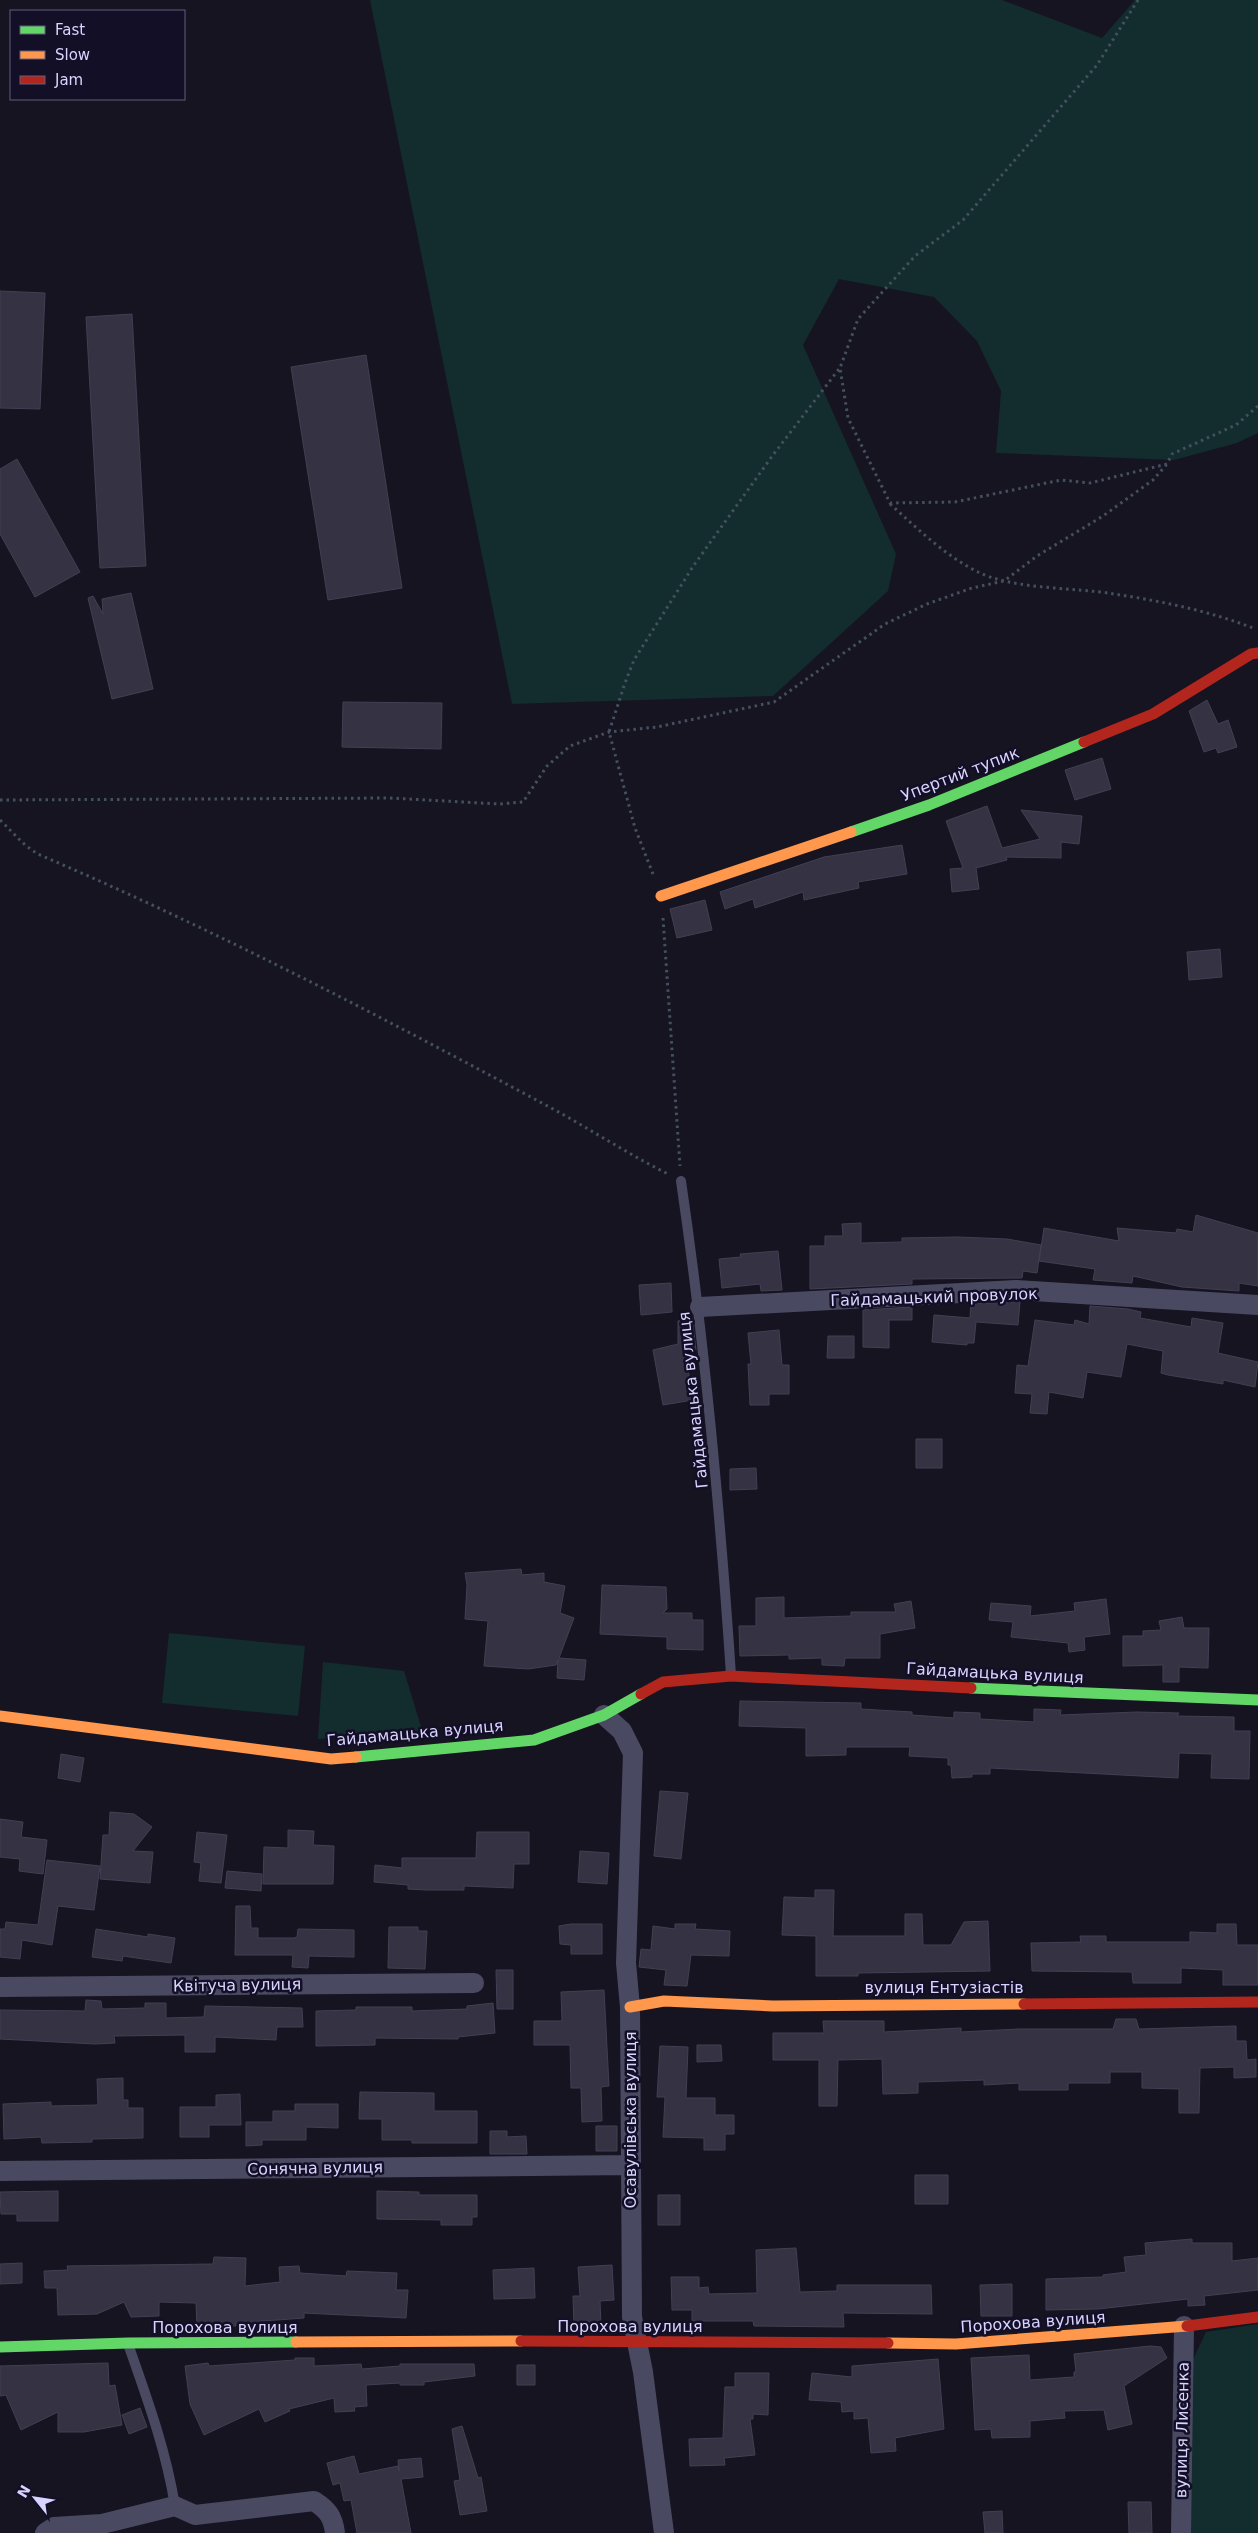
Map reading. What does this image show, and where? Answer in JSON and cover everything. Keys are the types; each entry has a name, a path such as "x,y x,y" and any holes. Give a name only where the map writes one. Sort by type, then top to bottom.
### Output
{"street":[{"name":"Упертий тупик","path":"661,896 956,794 1153,714 1223,673 1251,654 1258,653"},
{"name":"Гайдамацький провулок","path":"700,1307 1016,1290 1258,1305"},
{"name":"Гайдамацька вулиця","path":"0,1716 331,1758 534,1740 604,1716 663,1682 731,1676 1123,1696 1258,1700"},
{"name":"Осавулівська вулиця","path":"604,1716 622,1731 633,1753 626,1963 630,2007 632,2317 643,2372 664,2533"},
{"name":"Квітуча вулиця","path":"0,1987 474,1983"},
{"name":"вулиця Ентузіастів","path":"630,2007 664,2001 772,2006 1258,2002"},
{"name":"Сонячна вулиця","path":"0,2171 630,2165"},
{"name":"Порохова вулиця","path":"0,2348 128,2343 636,2342 956,2344 1184,2326 1258,2317"},
{"name":"вулиця Лисенка","path":"1181,2533 1184,2326"},
{"path":"45,2533 54,2527 102,2524 175,2506 196,2515 314,2501 325,2508 333,2519 335,2533"}],"lane":[{"name":"Гайдамацька вулиця","path":"681,1181 700,1307 721,1513 731,1676"},
{"path":"128,2343 157,2428 170,2474 175,2506"}],"path":[{"path":"681,1181 661,896 635,828 609,732 634,660 694,564 756,478 840,368 858,319 915,256 963,220 1097,65 1138,0"},
{"path":"840,368 848,418 890,503 935,545 977,572 1004,580 1114,594 1224,617 1258,630"},
{"path":"0,800 390,798 499,804 523,802 547,766 570,746 609,732 657,727 774,702 885,624 927,604 972,588 1004,580 1038,556 1104,516 1153,480 1167,464 1172,454 1236,425 1258,406"},
{"path":"890,503 955,502 1061,480 1090,483 1167,464"},
{"path":"0,820 23,845 227,939 543,1103 628,1154 681,1181"}],"green space":[{"path":"370,0 1002,0 1102,38 1135,0 1258,0 1258,433 1237,443 1174,460 996,453 1001,391 977,341 934,297 839,279 803,345 896,554 888,591 773,696 512,704"},
{"path":"169,1633 305,1646 298,1716 162,1703"},
{"path":"323,1662 404,1671 423,1733 318,1739"},
{"path":"1258,2324 1258,2533 1186,2533 1188,2370 1206,2332"}],"building":[{"path":"0,291 45,293 40,409 0,408"},
{"path":"132,314 146,566 100,568 86,317"},
{"path":"366,355 402,588 328,600 291,367"},
{"path":"17,459 80,572 35,597 0,534 0,469"},
{"path":"131,593 153,689 112,699 88,598 93,596 103,614 102,599"},
{"path":"1207,700 1218,724 1228,720 1237,747 1218,753 1216,748 1204,752 1189,711"},
{"path":"343,702 442,703 441,749 342,747"},
{"path":"1102,758 1111,789 1075,800 1065,770"},
{"path":"987,806 1002,848 1040,839 1021,810 1082,816 1079,844 1061,842 1061,858 1006,857 1007,860 976,868 979,889 952,892 950,869 963,868 946,821"},
{"path":"902,845 907,874 858,882 859,888 804,900 803,892 755,908 753,899 725,909 720,892 824,857"},
{"path":"705,900 712,930 677,938 670,909"},
{"path":"1220,949 1222,977 1189,980 1187,952"},
{"path":"1196,1215 1258,1233 1258,1286 1239,1283 1239,1291 1182,1287 1133,1276 1132,1283 1093,1280 1095,1269 1039,1261 1044,1228 1119,1241 1117,1228 1176,1233 1177,1229 1193,1232"},
{"path":"861,1223 861,1243 902,1242 902,1238 958,1237 1007,1239 1041,1245 1037,1273 1023,1271 1022,1278 912,1279 912,1284 810,1289 810,1246 825,1246 825,1236 843,1236 842,1224"},
{"path":"778,1251 782,1290 761,1291 760,1284 722,1288 719,1259 741,1257 740,1254"},
{"path":"671,1283 672,1312 641,1315 639,1285"},
{"path":"1020,1302 1018,1325 976,1322 974,1343 967,1343 967,1345 932,1342 934,1315 970,1318 971,1304"},
{"path":"1090,1306 1128,1309 1141,1312 1140,1318 1191,1327 1192,1318 1223,1323 1218,1353 1258,1362 1255,1387 1223,1380 1223,1384 1161,1373 1163,1351 1127,1344 1121,1377 1087,1372 1083,1398 1049,1392 1047,1414 1030,1413 1032,1394 1015,1393 1017,1365 1028,1366 1035,1320 1074,1325 1075,1320 1089,1324"},
{"path":"912,1307 912,1320 889,1320 889,1348 863,1347 863,1310"},
{"path":"692,1318 696,1350 685,1351 693,1400 663,1405 653,1350 678,1344 678,1321"},
{"path":"779,1330 782,1365 789,1365 789,1394 769,1394 769,1405 750,1405 748,1364 751,1364 748,1333"},
{"path":"828,1336 854,1336 854,1358 827,1358"},
{"path":"916,1439 942,1439 942,1468 916,1468"},
{"path":"756,1468 757,1489 730,1490 730,1469"},
{"path":"521,1569 522,1575 544,1573 544,1582 565,1586 560,1613 574,1618 559,1658 586,1660 584,1680 557,1678 558,1660 556,1665 528,1669 484,1666 488,1621 465,1619 467,1585 465,1573"},
{"path":"602,1585 666,1587 667,1609 663,1613 692,1613 692,1620 703,1620 703,1650 667,1649 667,1637 600,1634"},
{"path":"784,1597 784,1618 851,1616 851,1612 896,1612 894,1604 911,1601 915,1628 880,1634 880,1658 845,1658 844,1666 822,1665 822,1658 789,1659 789,1655 740,1656 739,1626 756,1626 756,1598"},
{"path":"1106,1599 1110,1634 1084,1637 1085,1650 1069,1652 1068,1643 1011,1637 1013,1622 989,1620 991,1603 1031,1606 1030,1616 1075,1611 1074,1603"},
{"path":"1182,1617 1184,1628 1209,1628 1208,1668 1179,1667 1179,1682 1163,1682 1163,1665 1123,1666 1123,1636 1143,1636 1143,1631 1161,1630 1159,1621"},
{"path":"740,1701 861,1703 861,1709 912,1712 912,1715 954,1718 954,1712 980,1713 980,1719 1034,1722 1034,1709 1061,1710 1060,1715 1137,1712 1179,1713 1177,1716 1234,1717 1234,1731 1250,1731 1249,1779 1211,1778 1212,1754 1179,1753 1178,1778 990,1768 990,1774 972,1774 972,1777 952,1778 951,1765 948,1765 948,1758 909,1756 910,1747 846,1747 846,1755 806,1756 806,1728 739,1726"},
{"path":"61,1754 84,1758 80,1782 58,1778"},
{"path":"660,1791 688,1793 681,1859 654,1856"},
{"path":"110,1812 134,1814 152,1827 133,1851 153,1852 150,1883 100,1879 103,1835 109,1835"},
{"path":"0,1819 23,1822 21,1837 47,1840 43,1874 19,1871 20,1859 0,1857"},
{"path":"288,1830 314,1831 313,1845 334,1846 333,1884 263,1884 264,1847 288,1848"},
{"path":"197,1832 227,1835 221,1883 199,1881 201,1863 194,1862"},
{"path":"477,1832 529,1832 529,1864 514,1864 513,1888 464,1886 464,1890 426,1890 408,1889 408,1885 374,1882 375,1865 402,1868 402,1858 476,1858"},
{"path":"580,1851 609,1853 607,1884 578,1882"},
{"path":"47,1860 100,1866 94,1910 58,1906 52,1945 22,1940 20,1959 0,1957 0,1929 5,1929 6,1922 38,1925"},
{"path":"227,1871 262,1874 261,1891 225,1888"},
{"path":"815,1890 834,1890 833,1936 905,1936 905,1914 922,1914 923,1945 951,1945 964,1922 988,1921 990,1971 858,1973 858,1976 816,1976 816,1936 782,1935 784,1897 815,1898"},
{"path":"236,1906 250,1906 251,1928 258,1928 258,1938 294,1938 297,1937 298,1929 354,1930 354,1957 309,1956 308,1968 292,1967 293,1955 235,1955"},
{"path":"602,1924 602,1954 571,1954 571,1945 560,1944 559,1926"},
{"path":"675,1924 696,1924 695,1929 730,1931 729,1956 691,1955 687,1986 664,1985 666,1970 639,1967 641,1949 651,1950 653,1926 675,1929"},
{"path":"1217,1924 1236,1924 1237,1945 1258,1945 1258,1985 1223,1985 1223,1970 1181,1968 1181,1983 1133,1983 1132,1972 1032,1971 1031,1943 1081,1942 1080,1936 1106,1936 1106,1942 1190,1942 1190,1932 1217,1933"},
{"path":"389,1927 418,1927 418,1931 427,1931 425,1969 388,1968"},
{"path":"96,1929 148,1937 148,1934 175,1938 171,1963 123,1956 122,1961 92,1957"},
{"path":"496,1970 513,1970 513,2009 497,2009"},
{"path":"604,1990 609,2086 601,2087 602,2121 582,2122 581,2088 571,2088 570,2045 534,2045 534,2021 562,2021 561,1992"},
{"path":"86,2000 101,2001 102,2009 145,2008 145,2003 166,2003 166,2018 204,2017 205,2006 302,2008 303,2027 277,2027 276,2040 215,2037 215,2052 185,2052 185,2035 114,2036 115,2043 95,2044 0,2039 0,2010 85,2011"},
{"path":"493,2003 495,2033 458,2037 458,2039 375,2038 375,2045 316,2046 316,2011 356,2010 356,2007 412,2007 412,2011 467,2009 467,2006"},
{"path":"1116,2019 1136,2019 1139,2029 1236,2026 1236,2041 1246,2041 1247,2060 1256,2059 1256,2077 1234,2078 1234,2067 1200,2068 1199,2113 1179,2113 1179,2089 1142,2088 1142,2072 1110,2072 1110,2083 1068,2083 1068,2090 1019,2090 1019,2083 984,2085 984,2080 918,2082 918,2093 883,2094 882,2059 838,2060 837,2106 819,2106 819,2060 773,2060 773,2033 824,2033 823,2021 884,2021 884,2032 961,2028 961,2032 1018,2029 1113,2029"},
{"path":"697,2045 721,2045 722,2061 697,2062"},
{"path":"660,2046 688,2047 686,2098 715,2098 715,2115 734,2115 734,2134 725,2134 725,2150 704,2150 704,2138 663,2137 665,2097 657,2097"},
{"path":"123,2078 123,2100 128,2100 128,2108 143,2108 143,2138 92,2139 92,2142 42,2143 41,2137 4,2139 3,2104 51,2102 51,2106 98,2105 97,2079"},
{"path":"360,2092 434,2093 434,2111 477,2111 477,2143 412,2143 412,2140 382,2140 382,2119 359,2119"},
{"path":"240,2094 241,2125 209,2125 209,2137 180,2137 180,2107 216,2107 216,2095"},
{"path":"295,2104 338,2104 338,2128 306,2127 306,2140 262,2140 262,2145 246,2146 246,2122 273,2122 273,2111 295,2111"},
{"path":"596,2126 617,2126 617,2151 596,2151"},
{"path":"490,2131 507,2131 507,2137 526,2136 527,2154 490,2154"},
{"path":"915,2175 948,2175 948,2204 915,2204"},
{"path":"58,2191 58,2221 17,2221 17,2214 1,2214 0,2192"},
{"path":"377,2191 419,2192 419,2195 477,2195 477,2217 472,2217 472,2225 441,2225 441,2220 377,2219"},
{"path":"658,2195 680,2195 680,2225 658,2225"},
{"path":"1192,2239 1192,2243 1232,2243 1232,2261 1258,2258 1258,2290 1204,2296 1205,2305 1188,2306 1188,2299 1098,2309 1046,2310 1046,2279 1103,2277 1103,2275 1126,2272 1124,2257 1146,2255 1145,2243"},
{"path":"796,2248 800,2292 837,2291 837,2285 931,2285 932,2314 843,2313 844,2327 754,2326 753,2321 692,2321 692,2310 672,2310 671,2277 699,2277 699,2288 708,2287 709,2294 757,2293 756,2250"},
{"path":"214,2257 246,2258 245,2286 280,2282 279,2267 299,2266 300,2273 346,2276 347,2271 397,2273 396,2290 408,2290 406,2318 304,2313 304,2318 236,2323 236,2326 197,2327 196,2303 159,2302 159,2316 131,2317 124,2302 97,2314 58,2315 57,2288 45,2288 44,2271 68,2270 67,2266 213,2264"},
{"path":"22,2263 22,2283 0,2284 0,2264"},
{"path":"612,2265 614,2300 600,2301 601,2326 574,2326 573,2296 580,2296 578,2267"},
{"path":"534,2268 535,2298 494,2299 493,2270"},
{"path":"1012,2284 1012,2316 981,2316 980,2285"},
{"path":"1150,2346 1161,2347 1167,2358 1124,2386 1132,2424 1108,2430 1104,2410 1064,2411 1065,2418 1030,2421 1030,2437 992,2438 991,2429 975,2430 971,2358 1029,2355 1030,2380 1074,2377 1074,2372 1076,2372 1074,2354"},
{"path":"295,2358 314,2358 314,2366 361,2364 362,2369 400,2366 400,2364 474,2364 475,2376 424,2382 424,2385 400,2385 400,2383 366,2385 367,2406 354,2407 355,2411 335,2412 334,2398 289,2409 290,2411 265,2422 259,2409 204,2435 190,2404 185,2366 208,2363 209,2366 295,2360"},
{"path":"938,2359 944,2429 895,2438 896,2451 871,2453 868,2418 854,2419 854,2411 842,2412 841,2402 809,2400 812,2373 852,2377 852,2366"},
{"path":"108,2363 109,2386 115,2385 122,2425 84,2432 58,2432 58,2412 21,2430 6,2395 0,2396 0,2366"},
{"path":"517,2365 535,2365 535,2385 517,2385"},
{"path":"735,2373 769,2373 768,2415 753,2414 753,2419 750,2419 755,2455 724,2458 725,2465 690,2466 689,2439 723,2438 725,2387 735,2387"},
{"path":"140,2408 147,2427 129,2434 122,2415"},
{"path":"462,2426 478,2478 481,2477 487,2511 460,2515 454,2481 460,2480 452,2429"},
{"path":"354,2456 359,2474 398,2466 399,2471 398,2460 421,2458 423,2477 401,2479 411,2533 357,2533 351,2500 344,2501 340,2483 333,2485 327,2463"},
{"path":"1128,2502 1151,2502 1152,2533 1129,2533"},
{"path":"1002,2511 1003,2533 985,2533 983,2512"}],"traffic: fast":[{"path":"851,832 929,805 1084,742"},
{"path":"971,1688 1258,1700"},
{"path":"356,1757 534,1740 604,1715 641,1694"},
{"path":"0,2347 128,2343 296,2342"}],"traffic: slow":[{"path":"661,896 851,832"},
{"path":"0,1716 331,1759 356,1757"},
{"path":"630,2007 664,2001 773,2006 1024,2004"},
{"path":"888,2343 956,2344 1187,2326"},
{"path":"296,2342 521,2341"}],"traffic: jam":[{"path":"1084,742 1153,714 1251,654 1258,653"},
{"path":"641,1694 663,1682 731,1676 971,1688"},
{"path":"1024,2004 1258,2002"},
{"path":"1187,2326 1258,2317"},
{"path":"521,2341 888,2343"}]}
